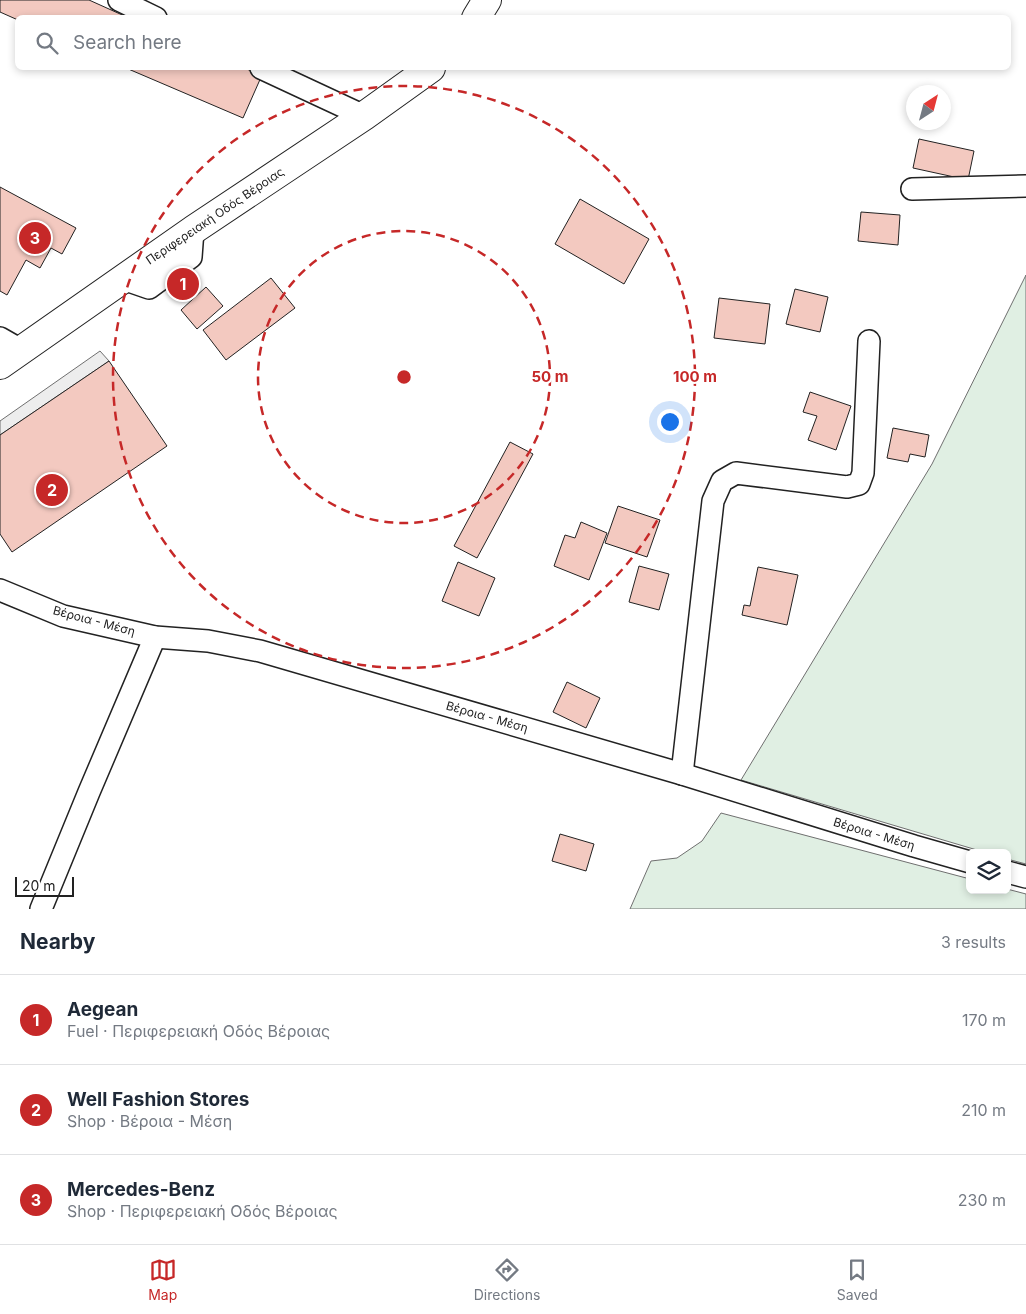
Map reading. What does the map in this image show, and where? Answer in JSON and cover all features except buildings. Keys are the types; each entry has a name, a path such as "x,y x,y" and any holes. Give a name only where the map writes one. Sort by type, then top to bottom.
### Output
{"main road":[{"path":"477,15 487,0"},
{"name":"Περιφερειακή Οδός Βέροιας","path":"7,351 123,279 192,230 364,116 428,70"}],"street":[{"path":"119,0 150,15"},
{"path":"479,15 503,0"},
{"path":"265,70 364,116"},
{"path":"912,189 1026,186"},
{"path":"682,774 713,502 722,481 736,473 847,487 859,484 863,472 869,341"},
{"name":"Βέροια - Μέση","path":"0,590 63,616 155,637 208,641 260,651 682,774 966,861"},
{"path":"42,909 155,637"},
{"path":"1011,873 1026,877"}],"green space":[{"path":"1026,275 1026,864 1011,860 1011,849 974,849 741,780 932,464"},
{"path":"721,813 966,878 966,894 1011,894 1011,890 1026,894 1026,909 630,909 651,861 677,858 702,841"}],"shaded area":[{"path":"100,351 109,361 0,435 0,421"}],"place":[{"name":"Mercedes-Benz","path":"35,238"},
{"name":"Aegean","path":"183,284"},
{"name":"Well Fashion Stores","path":"52,490"}]}
